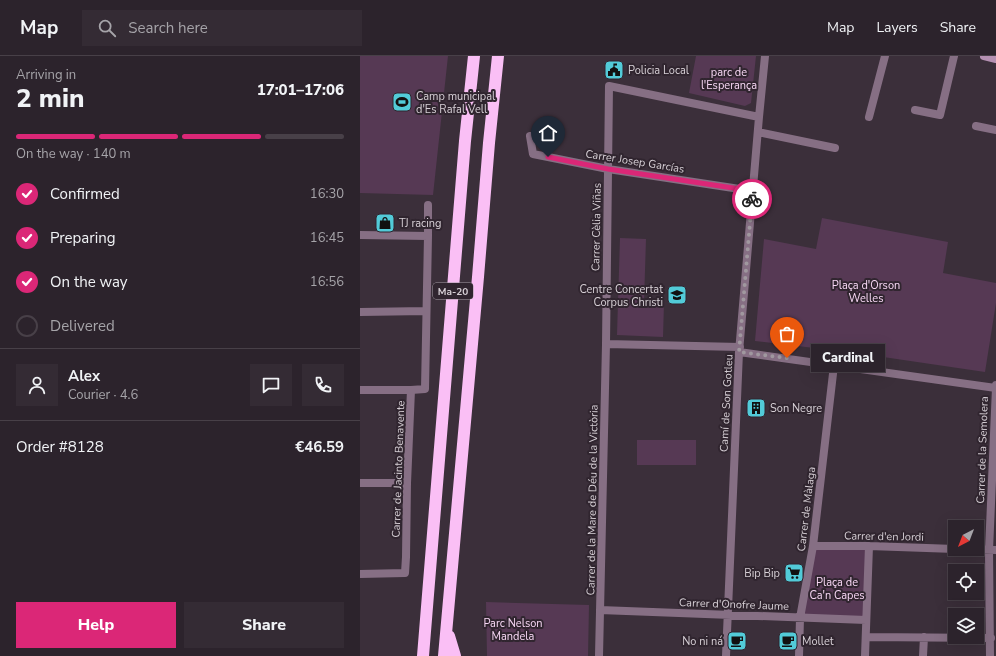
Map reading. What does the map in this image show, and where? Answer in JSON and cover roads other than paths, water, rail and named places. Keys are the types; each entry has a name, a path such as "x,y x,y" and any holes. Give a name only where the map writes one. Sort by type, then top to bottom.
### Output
{"highway":[{"name":"Ma-20","path":"423,656 464,147 474,56"},
{"name":"Ma-20","path":"444,656 498,56"},
{"path":"447,629 455,656"},
{"path":"418,656 424,642"}],"street":[{"name":"Camí de Son Gotleu","path":"726,656 740,350 765,56"},
{"path":"870,116 885,56"},
{"path":"915,110 940,115 954,56"},
{"path":"984,56 996,59"},
{"name":"Carrer Cèlia Viñas","path":"606,344 609,86 759,117"},
{"path":"976,126 996,130"},
{"path":"758,132 835,148"},
{"name":"Carrer Josep Garcías","path":"530,136 533,154 608,169 753,191"},
{"name":"Carrer de Jacinto Benavente","path":"360,574 405,573 411,390 425,388 428,205"},
{"path":"360,235 428,236"},
{"path":"360,312 426,311"},
{"path":"606,344 740,350 996,388 996,385"},
{"name":"Carrer de la Mare de Déu de la Victòria","path":"599,656 606,344"},
{"name":"Carrer de Màlaga","path":"799,656 800,618 813,546 834,365"},
{"name":"Carrer de la Semolera","path":"990,656 996,388"},
{"path":"360,390 411,390"},
{"path":"360,483 407,483"},
{"name":"Carrer d'en Jordi","path":"813,546 948,549"},
{"path":"865,656 869,546"},
{"name":"Carrer d'Onofre Jaume","path":"600,610 866,620"},
{"path":"866,637 990,638"},
{"path":"923,656 924,637"}],"place":[{"name":"Policia Local","path":"614,70"},
{"name":"Camp municipal d'Es Rafal Vell","path":"402,102"},
{"name":"TJ racing","path":"385,223"},
{"name":"Centre Concertat Corpus Christi","path":"677,295"},
{"name":"Cardinal","path":"787,358"},
{"name":"Son Negre","path":"756,408"},
{"name":"Bip Bip","path":"794,573"},
{"name":"No ni ná","path":"737,641"},
{"name":"Mollet","path":"788,641"}],"park label":[{"name":"parc de l'Esperança","path":"729,78"},
{"name":"Plaça d'Orson Welles","path":"866,291"},
{"name":"Plaça de Ca'n Capes","path":"837,588"},
{"name":"Parc Nelson Mandela","path":"513,629"}]}
